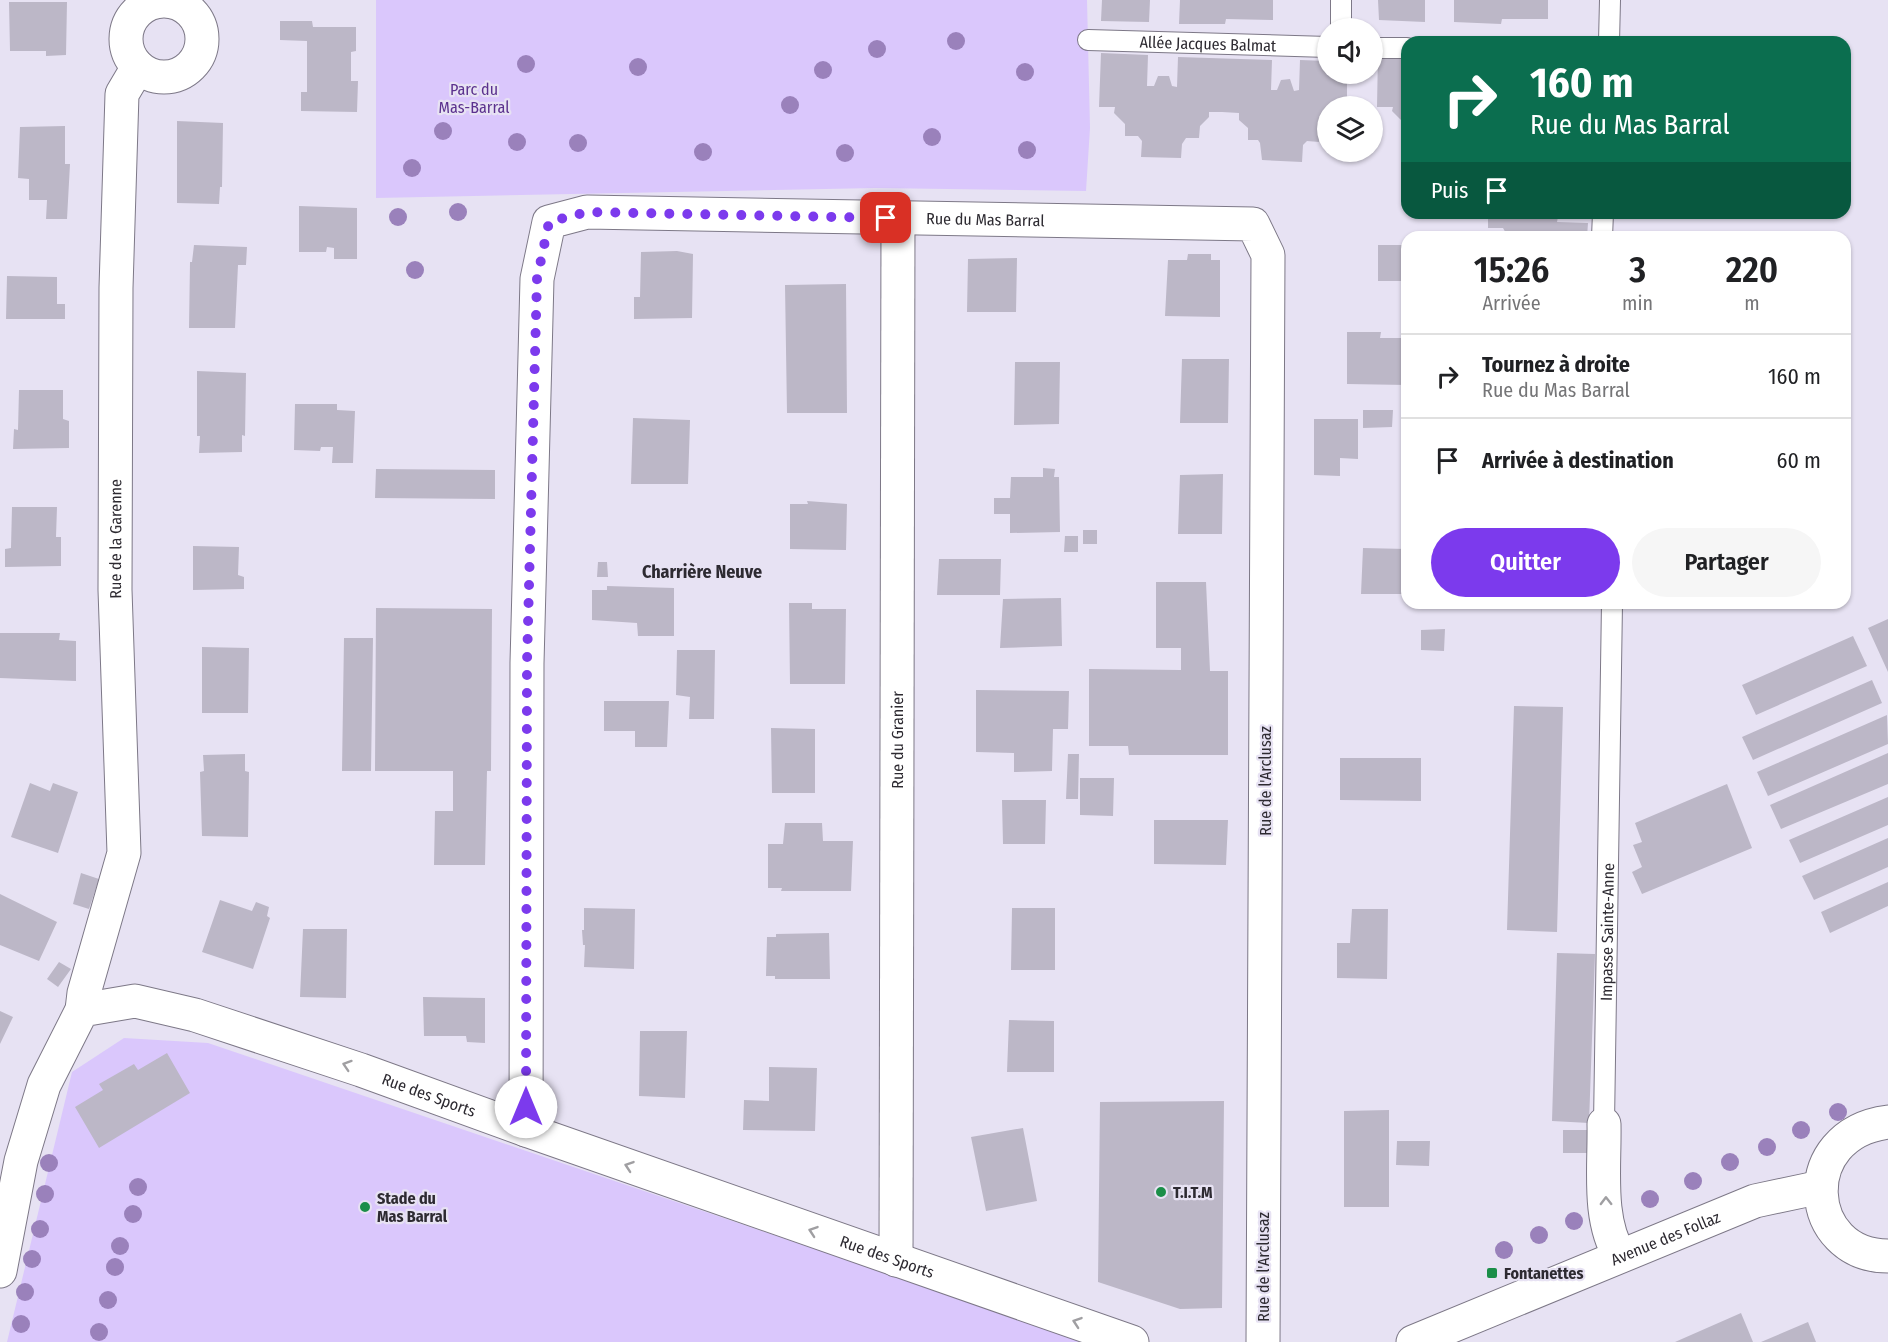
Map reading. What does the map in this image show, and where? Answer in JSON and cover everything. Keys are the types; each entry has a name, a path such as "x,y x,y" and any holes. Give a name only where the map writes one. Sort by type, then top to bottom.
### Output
{"street":[{"path":"163,0 176,2 188,8 207,9 200,53 184,72 160,77 138,68 130,57 126,32 130,20 139,10 150,3 163,0"},
{"name":"Rue de la Garenne","path":"82,1011 84,993 124,853 116,590 117,288 122,94 138,68"},
{"name":"Rue du Mas Barral","path":"526,1130 527,651 537,279 549,222 587,212 1253,224"},
{"name":"Rue du Granier","path":"896,1260 898,218"},
{"name":"Rue de l'Arclusaz","path":"1253,224 1268,255 1263,1342"},
{"name":"Rue des Sports","path":"82,1011 135,1001 195,1015 361,1070 1132,1342"},
{"path":"0,1271 21,1161 44,1085 82,1011"},
{"path":"1888,1122 1858,1129 1844,1138 1826,1162 1821,1187 1823,1208 1839,1235 1865,1252 1888,1256"},
{"name":"Impasse Sainte-Anne","path":"1604,1124 1606,1219 1609,1239 1620,1256"},
{"name":"Avenue des Follaz","path":"1413,1342 1755,1201 1821,1187"}],"lane":[{"path":"1341,0 1341,18"},
{"path":"1609,36 1610,0"},
{"name":"Allée Jacques Balmat","path":"1088,40 1317,47"},
{"path":"1383,48 1401,48"},
{"name":"Impasse Sainte-Anne","path":"1604,1124 1612,609"}],"green space":[{"name":"Parc du Mas-Barral","path":"376,0 1087,0 1090,128 1086,191 876,188 376,198"},
{"name":"Stade du Mas Barral","path":"124,1038 208,1043 1089,1342 7,1342 72,1072"}],"building":[{"path":"1102,0 1150,0 1149,22 1101,21"},
{"path":"1180,0 1273,0 1273,20 1226,19 1225,24 1179,24"},
{"path":"1378,0 1425,0 1425,22 1383,20 1383,18 1379,18"},
{"path":"1454,0 1548,0 1548,19 1502,19 1501,24 1454,22"},
{"path":"9,2 67,2 66,55 46,56 46,51 10,51"},
{"path":"280,21 312,21 313,27 356,27 356,51 351,52 351,81 358,81 357,112 301,111 301,92 307,92 307,41 280,40"},
{"path":"1101,53 1148,55 1147,86 1154,86 1158,76 1169,76 1172,86 1177,87 1178,57 1272,60 1271,90 1277,90 1281,80 1290,79 1294,91 1299,90 1300,60 1317,61 1317,84 1347,84 1347,96 1317,96 1317,142 1307,141 1303,145 1302,162 1262,160 1260,143 1258,140 1248,140 1248,128 1239,120 1239,113 1222,112 1209,112 1209,117 1200,126 1199,138 1186,138 1182,144 1181,158 1141,157 1142,141 1138,136 1125,136 1125,124 1114,113 1115,107 1099,107"},
{"path":"1383,53 1401,54 1401,120 1392,111 1393,107 1383,107 1383,96 1377,96 1377,84 1383,84"},
{"path":"177,121 223,123 222,187 220,187 219,204 177,203"},
{"path":"65,126 65,164 70,164 67,219 46,219 47,200 29,200 29,179 18,178 20,127"},
{"path":"299,206 357,208 357,259 334,259 334,248 327,247 326,252 299,252"},
{"path":"1488,219 1558,219 1557,222 1588,223 1587,231 1505,231 1503,228 1488,228"},
{"path":"194,245 247,247 246,265 238,265 235,328 189,328 190,262 192,262"},
{"path":"1378,245 1401,245 1401,281 1378,281"},
{"path":"677,251 693,254 692,318 634,319 634,297 640,297 641,252"},
{"path":"1188,254 1211,254 1211,260 1220,260 1220,317 1165,316 1168,260 1187,260"},
{"path":"1017,258 1016,312 967,312 968,259"},
{"path":"7,276 57,277 57,304 65,304 65,319 6,319"},
{"path":"846,284 847,413 787,413 785,285"},
{"path":"1347,332 1381,332 1380,338 1401,338 1401,385 1347,384"},
{"path":"1182,359 1229,359 1228,423 1180,423"},
{"path":"1015,362 1060,362 1059,424 1014,425"},
{"path":"197,371 246,373 245,436 242,435 242,452 199,453"},
{"path":"19,390 63,390 63,419 69,421 69,448 13,449 14,429 18,430"},
{"path":"295,404 337,404 337,410 355,411 353,463 332,463 333,447 321,447 320,451 294,450"},
{"path":"1363,410 1393,410 1392,427 1363,428"},
{"path":"633,418 690,420 688,484 631,484"},
{"path":"1314,419 1358,419 1358,459 1340,458 1340,476 1314,475"},
{"path":"1043,468 1055,469 1054,477 1059,477 1060,532 1010,533 1010,514 994,514 994,498 1010,498 1011,477 1043,477"},
{"path":"376,469 495,470 495,499 375,498"},
{"path":"1223,474 1222,534 1178,534 1180,475"},
{"path":"807,501 847,504 846,550 790,549 790,504 808,504"},
{"path":"12,507 57,507 56,537 61,537 61,566 5,567 5,549 11,548"},
{"path":"1083,530 1097,530 1097,544 1083,544"},
{"path":"1065,536 1078,536 1078,552 1064,552"},
{"path":"193,546 239,547 238,575 244,577 244,589 193,590"},
{"path":"1363,548 1401,549 1401,594 1361,594"},
{"path":"939,559 1001,559 1000,595 937,595"},
{"path":"598,562 607,562 608,577 597,577"},
{"path":"1156,582 1206,582 1210,671 1228,671 1228,755 1129,755 1128,746 1089,746 1089,669 1181,670 1181,648 1156,648"},
{"path":"607,586 674,588 674,636 638,636 637,623 592,620 592,590 607,590"},
{"path":"1061,598 1062,646 1000,648 1003,599"},
{"path":"789,603 812,603 812,609 846,609 845,684 790,684"},
{"path":"376,608 492,609 491,771 487,771 485,865 434,865 435,811 453,811 453,771 375,771"},
{"path":"1888,619 1888,672 1868,628"},
{"path":"1445,629 1444,651 1421,650 1421,630"},
{"path":"0,633 60,633 59,640 76,641 76,681 0,678"},
{"path":"1853,636 1867,666 1756,715 1742,685"},
{"path":"344,638 373,638 371,771 342,771"},
{"path":"202,647 249,648 248,713 202,713"},
{"path":"677,650 715,650 714,719 689,719 690,697 676,695"},
{"path":"1872,680 1882,703 1753,760 1742,737"},
{"path":"976,690 1069,691 1068,729 1053,729 1052,771 1014,772 1014,753 976,752"},
{"path":"604,701 669,701 667,747 635,747 635,731 604,731"},
{"path":"1514,706 1563,707 1557,932 1507,930"},
{"path":"1887,715 1888,744 1768,796 1757,772"},
{"path":"771,728 815,729 815,793 772,793"},
{"path":"1888,753 1888,784 1781,829 1770,805"},
{"path":"245,754 245,771 249,772 248,837 202,836 200,772 204,771 203,755"},
{"path":"1068,754 1079,754 1078,799 1066,799"},
{"path":"1340,758 1421,758 1421,801 1340,800"},
{"path":"1080,778 1114,778 1113,816 1080,815"},
{"path":"30,783 50,791 53,783 78,792 58,853 11,837"},
{"path":"1727,784 1752,848 1642,894 1632,872 1642,867 1633,845 1642,842 1635,823"},
{"path":"1888,797 1888,825 1800,863 1789,840"},
{"path":"1002,800 1046,800 1045,844 1003,844"},
{"path":"1154,820 1228,820 1226,865 1154,864"},
{"path":"785,823 822,823 823,841 853,841 851,891 781,891 782,888 768,888 768,844 783,844"},
{"path":"1888,838 1888,867 1814,900 1802,876"},
{"path":"81,873 99,879 89,909 73,904"},
{"path":"1888,882 1888,906 1830,933 1821,912"},
{"path":"0,894 57,922 39,961 0,945"},
{"path":"220,900 252,911 256,902 269,907 267,916 270,918 253,969 202,952"},
{"path":"584,908 635,909 634,969 584,967 585,945 583,945 582,930 584,930"},
{"path":"1012,908 1055,908 1055,970 1011,970"},
{"path":"1352,909 1388,909 1387,979 1337,978 1337,943 1350,943"},
{"path":"303,929 347,929 346,998 300,997"},
{"path":"829,933 830,979 775,979 775,976 766,976 767,937 776,937 776,934"},
{"path":"1557,953 1595,954 1589,1123 1552,1121"},
{"path":"59,962 71,969 58,987 47,979"},
{"path":"423,997 485,998 485,1043 467,1042 466,1036 424,1036"},
{"path":"0,1011 13,1017 0,1044"},
{"path":"1009,1020 1054,1021 1054,1072 1007,1072"},
{"path":"640,1031 687,1031 685,1098 639,1096"},
{"path":"167,1053 190,1093 99,1148 75,1107 103,1090 99,1084 134,1064 138,1070"},
{"path":"769,1067 817,1068 815,1131 743,1130 744,1100 769,1101"},
{"name":"T.I.T.M","path":"1224,1101 1222,1308 1180,1309 1098,1282 1100,1102"},
{"path":"1389,1110 1389,1207 1344,1207 1344,1111"},
{"path":"1023,1128 1037,1201 986,1211 971,1137"},
{"path":"1563,1130 1587,1130 1587,1153 1563,1153"},
{"path":"1397,1141 1430,1141 1429,1166 1396,1165"},
{"path":"1741,1313 1753,1342 1675,1342"},
{"path":"1808,1322 1816,1342 1761,1342"}],"place":[{"name":"T.I.T.M","path":"1161,1192"},
{"name":"Stade du Mas Barral","path":"365,1207"},
{"name":"Fontanettes","path":"1492,1273"}],"district":[{"name":"Charrière Neuve","path":"702,572"}],"route":[{"path":"526,1107 527,663 537,279 549,222 587,212 886,218"}]}
